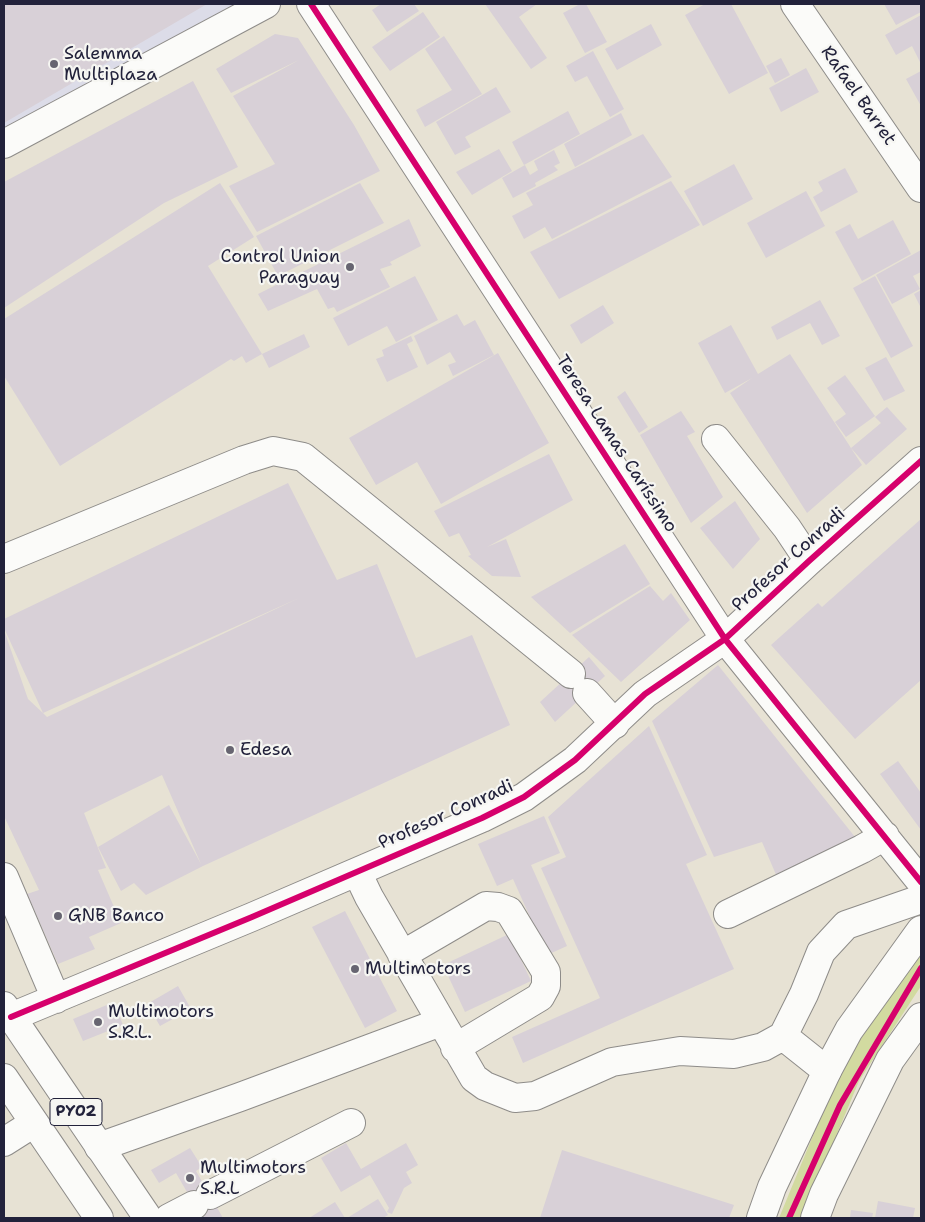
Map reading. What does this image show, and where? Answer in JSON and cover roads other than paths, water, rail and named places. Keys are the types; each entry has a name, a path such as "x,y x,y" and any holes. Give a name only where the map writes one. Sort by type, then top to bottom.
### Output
{"main road":[{"path":"4,144 266,4"},
{"name":"Teresa Lamas Caríssimo","path":"311,4 725,639 921,882"},
{"name":"Rafael Barret","path":"795,4 921,188"},
{"path":"716,439 786,528 809,561"},
{"path":"4,559 244,460 273,451 303,457 579,683 614,724"},
{"name":"Profesor Conradi","path":"6,1015 56,999 127,970 482,818 524,797 575,760 645,694 725,639 921,461"},
{"path":"728,914 885,836"},
{"path":"357,872 369,897 474,1078 485,1086 514,1098 534,1096 612,1062 680,1051 734,1054 763,1047 783,1036 804,994 821,952 846,926 921,899"},
{"path":"4,876 56,999"},
{"path":"402,955 486,906 498,907 509,911 546,972 546,986 540,997 455,1048"},
{"path":"761,1218 772,1187 826,1071 848,1030 921,930"},
{"name":"PY02","path":"6,1015 148,1218"},
{"path":"815,1218 824,1194 890,1060 921,1017"},
{"path":"100,1147 441,1022"},
{"path":"783,1036 826,1071"},
{"name":"PY02","path":"4,1078 99,1218"},
{"path":"4,1142 34,1123"},
{"path":"169,1218 351,1123"}],"place":[{"name":"Salemma Multiplaza","path":"54,64"},
{"name":"Control Union Paraguay","path":"350,267"},
{"name":"Edesa","path":"230,750"},
{"name":"GNB Banco","path":"58,916"},
{"name":"Multimotors","path":"355,969"},
{"name":"Multimotors S.R.L.","path":"98,1022"},
{"name":"Multimotors S.R.L","path":"190,1178"}]}
